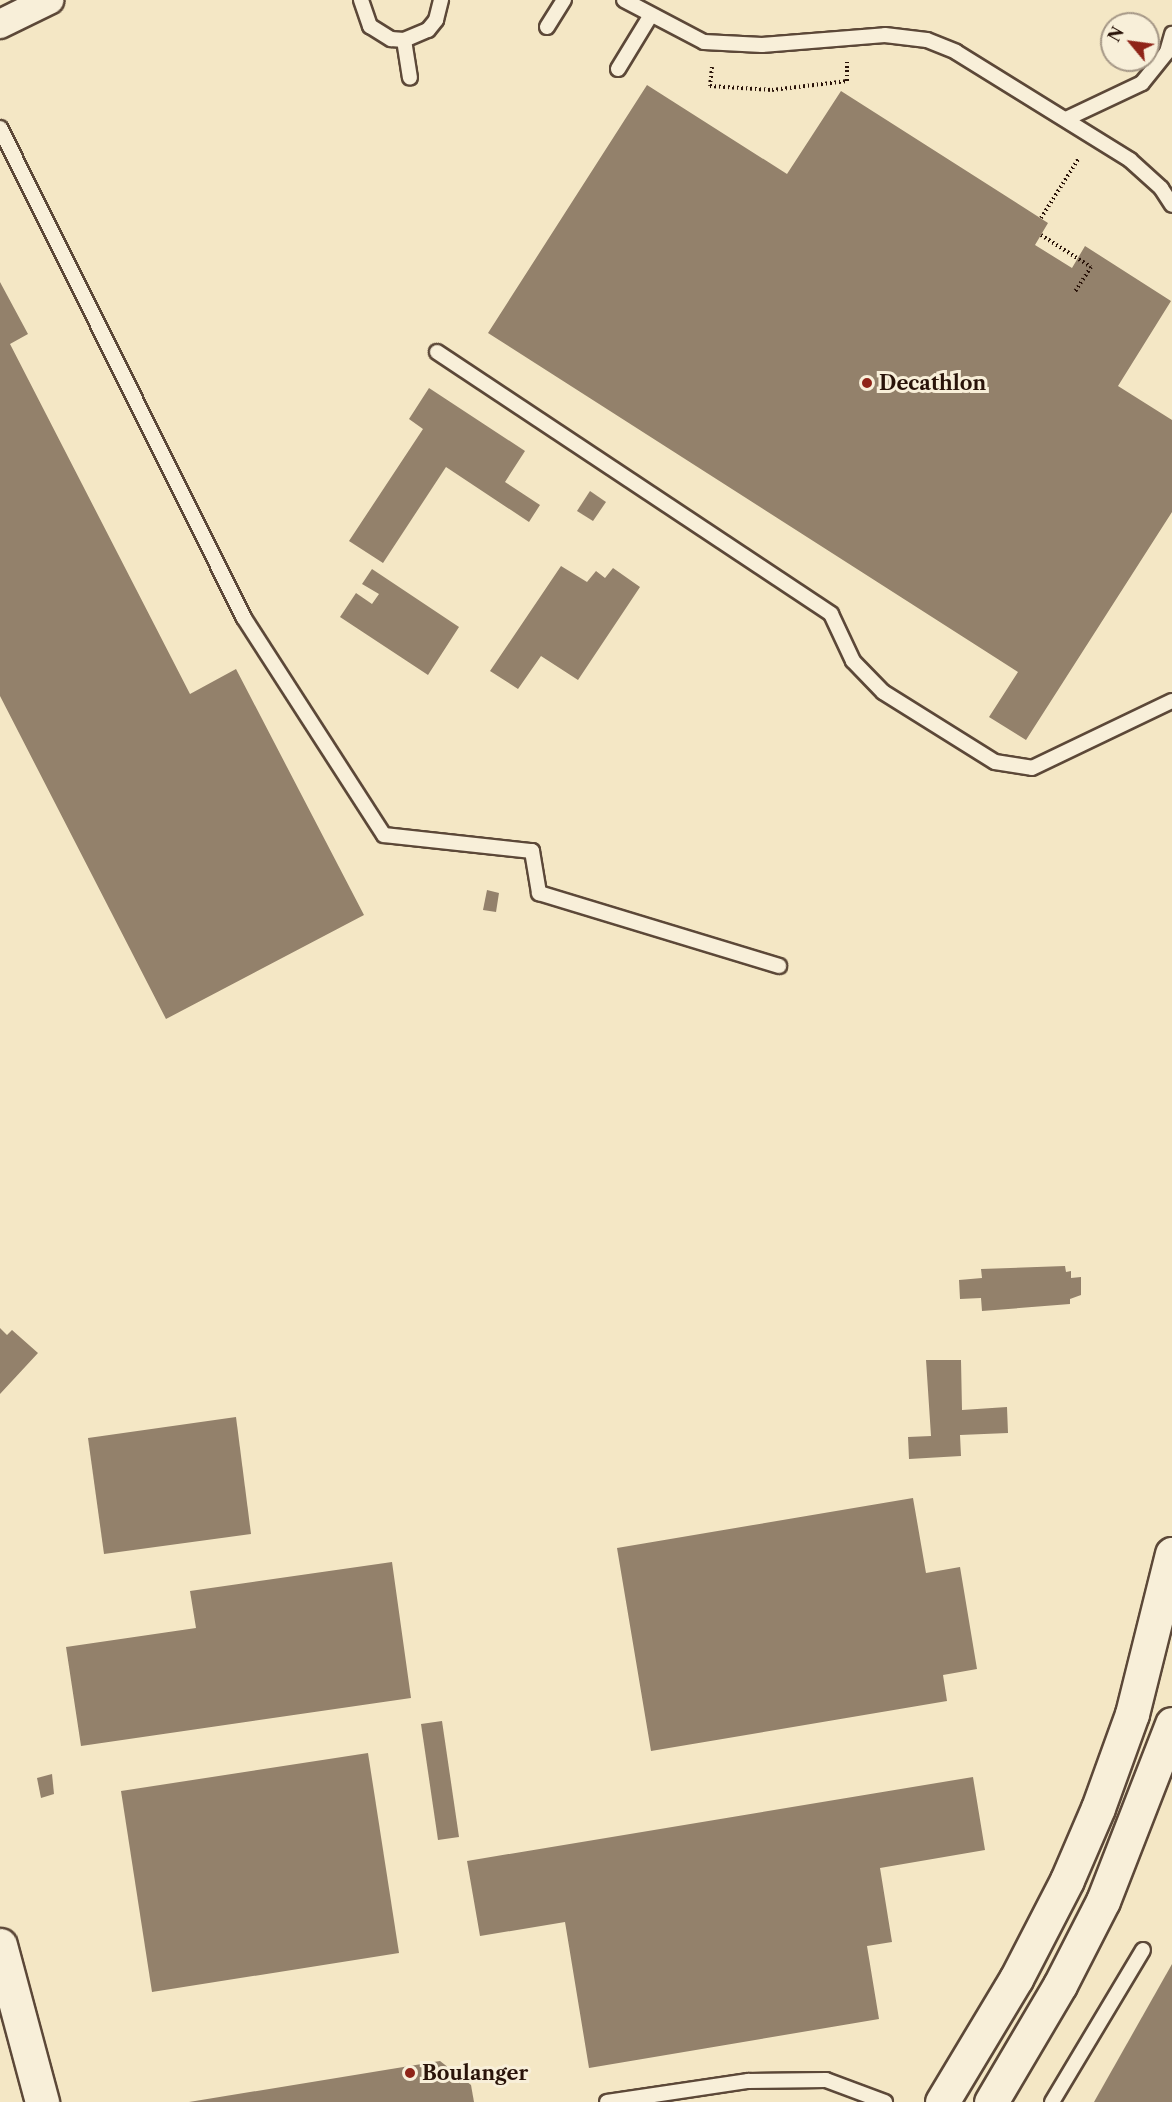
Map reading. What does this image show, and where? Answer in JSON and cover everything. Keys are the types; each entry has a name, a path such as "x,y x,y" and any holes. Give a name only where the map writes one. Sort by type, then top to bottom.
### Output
{"main road":[{"path":"942,2102 1016,1979 1067,1880 1098,1808 1135,1703 1172,1554"},
{"path":"991,2102 1060,1985 1103,1900 1172,1724"},
{"path":"3,1965 42,2102"}],"street":[{"path":"0,24 49,0"}],"lane":[{"path":"361,0 370,26 380,34 404,40 428,30 436,20 441,0"},
{"path":"547,27 564,0"},
{"path":"624,0 705,42 762,45 885,36 927,40 956,52 1130,160 1161,188 1172,205"},
{"path":"618,69 651,15"},
{"path":"1066,119 1142,83 1167,52 1172,33"},
{"path":"404,40 410,78"},
{"path":"0,128 244,618 384,835 532,850 539,893 778,966"},
{"path":"437,352 831,614 853,661 883,692 995,762 1032,768 1172,701"},
{"path":"1052,2102 1143,1950"},
{"path":"607,2102 748,2081 826,2080 885,2102"}],"path":[{"path":"713,61 710,86 772,90 847,81 848,54"},
{"path":"1041,218 1082,153"},
{"path":"1041,235 1091,267 1074,293"}],"building":[{"path":"647,85 787,174 841,91 1048,223 1035,245 1072,268 1085,246 1171,301 1118,386 1172,420 1172,512 1026,740 989,717 1018,672 488,333"},
{"path":"0,282 28,334 10,344 190,694 236,669 364,915 166,1019 0,696"},
{"path":"429,388 525,451 505,482 540,505 529,522 446,467 383,563 349,541 423,429 409,419"},
{"path":"590,491 606,502 593,521 577,511"},
{"path":"561,566 587,582 596,571 605,578 613,568 640,587 578,680 541,656 518,689 490,671"},
{"path":"372,569 459,627 428,675 340,617 356,593 372,604 379,594 362,584"},
{"path":"487,890 499,893 496,912 483,910"},
{"path":"1065,1266 1066,1272 1071,1271 1071,1278 1081,1277 1081,1295 1070,1299 1070,1304 982,1311 981,1298 960,1299 959,1280 982,1278 981,1269"},
{"path":"0,1328 7,1335 12,1330 38,1353 0,1394"},
{"path":"926,1360 961,1360 962,1410 1007,1407 1008,1433 960,1435 961,1456 909,1459 908,1437 931,1436"},
{"path":"236,1417 251,1534 104,1554 88,1438"},
{"path":"913,1498 926,1573 960,1567 977,1669 943,1675 947,1701 651,1751 617,1548"},
{"path":"392,1562 411,1698 81,1746 66,1647 196,1628 190,1591"},
{"path":"442,1721 459,1837 438,1840 421,1724"},
{"path":"368,1753 399,1953 152,1992 121,1791"},
{"path":"52,1774 54,1794 41,1798 37,1778"},
{"path":"973,1777 985,1850 880,1868 892,1942 867,1946 879,2019 589,2068 565,1922 480,1936 467,1861"},
{"path":"1172,1964 1172,2102 1094,2102"},
{"name":"Boulanger","path":"440,2061 471,2085 474,2102 189,2102"}],"place":[{"name":"Decathlon","path":"867,383"},
{"name":"Boulanger","path":"410,2073"}]}
